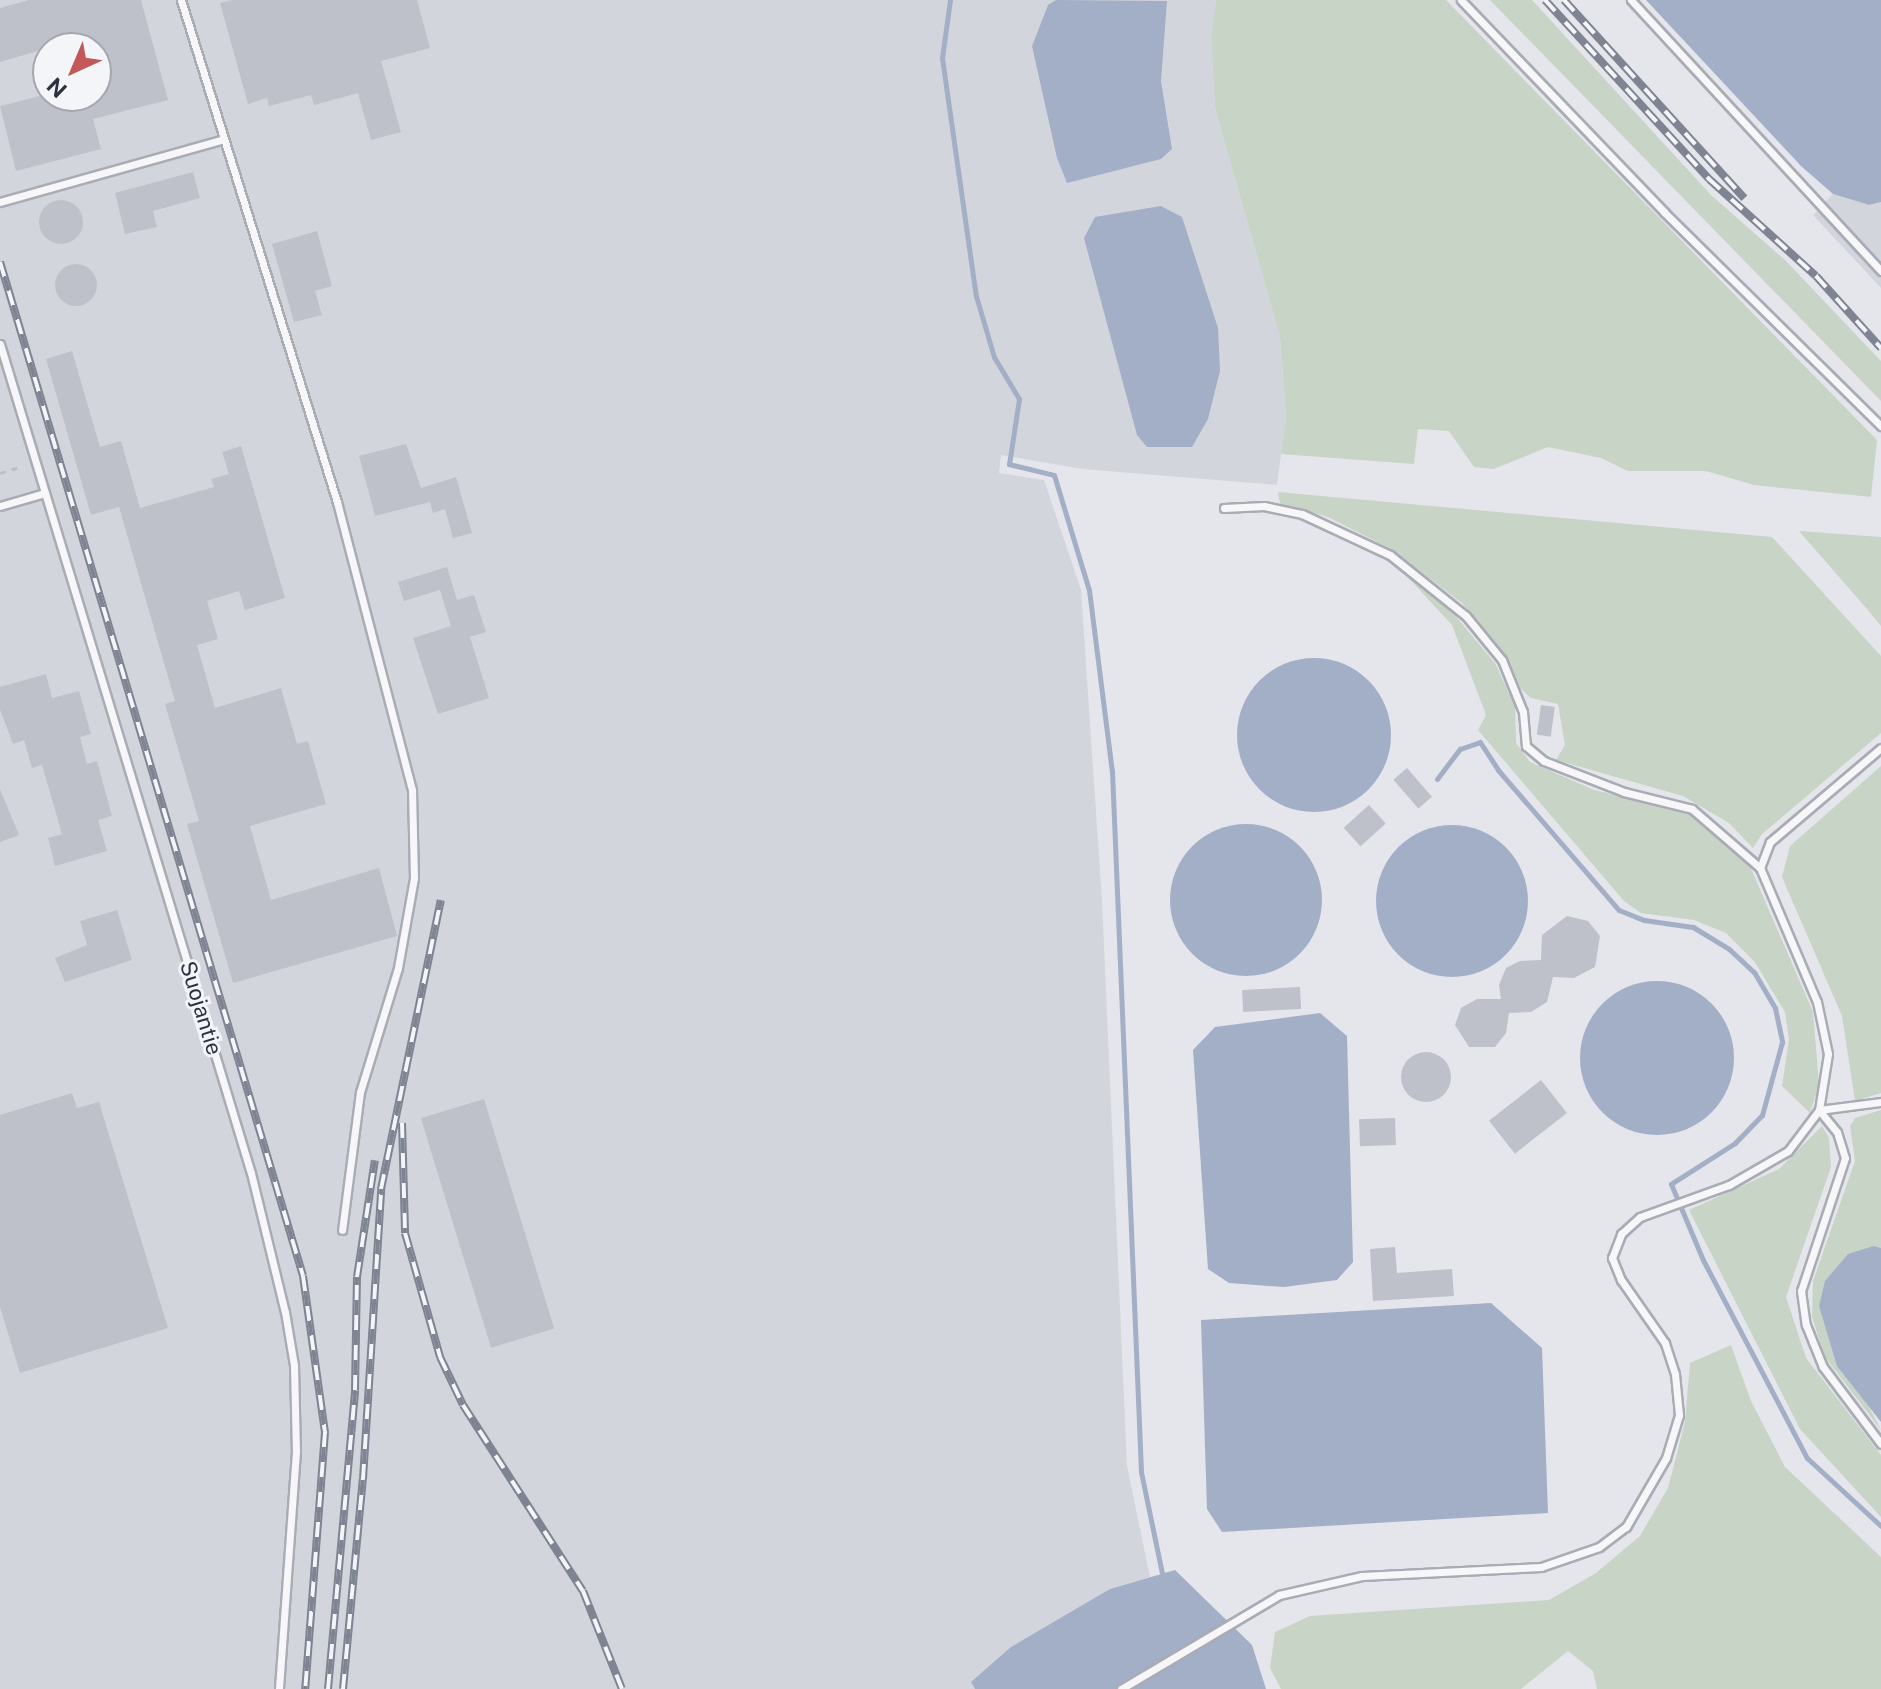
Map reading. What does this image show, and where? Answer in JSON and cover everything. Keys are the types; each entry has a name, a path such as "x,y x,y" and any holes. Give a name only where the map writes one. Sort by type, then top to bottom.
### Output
{"lane":[{"path":"181,0 221,140 337,502 412,790 414,878 398,968 360,1092 342,1230"},
{"path":"1461,0 1664,212 1881,426"},
{"path":"1631,0 1881,271"},
{"path":"0,202 221,140"},
{"name":"Suojantie","path":"0,344 251,1173 285,1312 294,1365 296,1451 279,1689"},
{"path":"0,506 45,493"},
{"path":"1121,1689 1279,1595 1362,1576 1541,1567 1599,1547 1626,1527 1666,1458 1679,1415 1675,1374 1665,1343 1621,1280 1612,1258 1621,1234 1667,1204 1729,1185 1788,1151 1819,1110 1828,1054 1817,1002 1760,868 1692,809 1624,792 1544,761 1526,746 1523,712 1502,660 1466,616 1390,555 1302,514 1264,506 1224,508"},
{"path":"1760,868 1770,842 1881,748"},
{"path":"1819,1110 1881,1102"},
{"path":"1819,1110 1837,1132 1845,1158 1801,1291 1806,1325 1823,1367 1881,1444"}],"path":[{"path":"0,473 36,462"}],"shaded area":[{"path":"0,0 1216,0 1211,36 1215,108 1280,337 1286,417 1277,485 1082,469 1001,455 999,473 1044,480 1081,590 1102,901 1127,1466 1150,1577 1110,1589 971,1682 975,1689 0,1689"},
{"path":"1833,194 1869,205 1881,202 1881,288 1813,215"}],"green space":[{"path":"1216,0 1446,0 1877,440 1871,497 1754,485 1706,471 1628,471 1601,458 1548,447 1494,469 1474,467 1449,431 1418,429 1414,464 1281,454 1286,417 1280,337 1215,108 1211,36"},
{"path":"1490,0 1532,0 1711,195 1786,261 1881,361 1881,401"},
{"path":"1278,492 1772,537 1881,656 1881,733 1762,834 1753,848 1729,823 1683,796 1556,760 1565,745 1558,704 1531,698 1521,689 1493,639 1462,603 1391,549 1328,517 1280,504"},
{"path":"1799,531 1881,537 1881,626 1867,609"},
{"path":"1403,572 1452,612 1495,663 1515,706 1516,743 1530,762 1594,790 1693,813 1749,864 1813,1012 1819,1085 1810,1113 1782,1086 1789,1039 1785,1012 1754,961 1726,933 1694,920 1641,913 1624,901 1478,730 1486,715 1452,625"},
{"path":"1881,766 1881,1093 1855,1101 1842,1016 1782,877 1790,846"},
{"path":"1881,1110 1881,1248 1874,1246 1868,1405 1881,1430 1825,1357 1812,1317 1813,1281 1855,1161 1850,1126 1855,1118"},
{"path":"1822,1126 1829,1138 1831,1167 1786,1297 1806,1358 1881,1455 1881,1517 1800,1429 1689,1210 1779,1169"},
{"path":"1731,1345 1751,1401 1785,1467 1881,1557 1881,1689 1597,1689 1593,1671 1568,1651 1521,1689 1281,1689 1270,1668 1275,1632 1310,1616 1549,1600 1596,1573 1640,1536 1668,1488 1685,1422 1690,1363"}],"water":[{"path":"1056,0 1167,1 1161,81 1172,149 1161,159 1067,183 1057,158 1032,46 1048,5"},
{"path":"1646,0 1881,0 1881,202 1869,205 1833,194 1801,166"},
{"path":"1161,206 1182,217 1218,328 1220,371 1208,419 1192,447 1147,447 1137,435 1084,238 1095,217"},
{"path":"1314,658 1344,663 1369,680 1386,705 1391,735 1386,765 1369,790 1344,807 1314,812 1284,807 1259,790 1242,765 1237,735 1242,705 1259,680 1284,663"},
{"path":"1246,824 1275,830 1300,846 1316,871 1322,900 1316,929 1300,954 1275,970 1246,976 1217,970 1192,954 1176,929 1170,900 1176,871 1192,846 1217,830"},
{"path":"1452,825 1481,830 1506,847 1523,872 1528,901 1523,930 1506,955 1481,972 1452,977 1423,972 1398,955 1381,930 1376,901 1381,872 1398,847 1423,830"},
{"path":"1657,981 1686,987 1711,1004 1728,1029 1734,1058 1728,1087 1711,1112 1686,1129 1657,1135 1628,1129 1603,1112 1586,1087 1580,1058 1586,1029 1603,1004 1628,987"},
{"path":"1320,1013 1347,1036 1353,1262 1337,1280 1284,1287 1229,1283 1208,1269 1193,1050 1215,1027"},
{"path":"1874,1246 1881,1248 1881,1422 1837,1366 1819,1306 1825,1281 1848,1254"},
{"path":"1491,1303 1542,1348 1548,1513 1222,1532 1207,1509 1201,1320"},
{"path":"1175,1570 1252,1645 1266,1689 975,1689 971,1682 1011,1647 1110,1589"}],"building":[{"path":"29,0 141,0 168,100 93,119 101,149 16,171 0,106 32,98 32,112 112,112 112,32 32,32 32,53 0,62 0,8"},
{"path":"232,0 417,0 430,48 381,61 401,132 371,140 358,93 314,105 311,95 269,106 267,98 248,104 220,3"},
{"path":"193,172 200,198 153,211 157,227 125,234 115,193"},
{"path":"61,200 76,207 83,222 76,237 61,244 46,237 39,222 46,207"},
{"path":"317,231 332,286 315,291 322,315 294,322 272,244"},
{"path":"76,264 91,270 97,285 91,300 76,306 61,300 55,285 61,270"},
{"path":"72,351 100,447 121,441 140,508 214,487 211,479 229,474 222,452 241,446 285,598 245,610 239,591 207,601 218,639 197,645 215,708 281,688 297,744 308,741 326,804 250,826 271,900 379,868 397,936 233,983 187,824 199,821 165,704 175,701 119,507 91,515 46,359"},
{"path":"406,444 421,488 456,477 472,533 453,538 445,509 433,513 430,502 375,516 359,456"},
{"path":"447,567 457,600 474,595 486,632 470,637 489,698 438,714 413,638 451,626 440,590 404,601 398,582"},
{"path":"46,674 52,698 79,691 91,734 80,737 87,764 97,761 112,816 98,820 107,851 55,866 48,838 62,834 42,765 32,768 24,740 13,744 0,710 0,687"},
{"path":"1541,705 1555,707 1551,737 1537,735"},
{"path":"1407,768 1432,797 1418,808 1393,780"},
{"path":"0,789 19,835 0,842"},
{"path":"1369,805 1386,824 1360,846 1344,828"},
{"path":"117,910 132,960 65,982 55,958 87,945 80,921"},
{"path":"1567,916 1588,921 1600,936 1595,967 1574,978 1553,977 1547,1002 1531,1012 1509,1013 1506,1033 1495,1047 1469,1047 1455,1025 1461,1008 1477,999 1501,999 1499,985 1506,968 1520,961 1541,960 1542,935"},
{"path":"1300,987 1301,1009 1243,1012 1242,990"},
{"path":"1426,1052 1444,1059 1451,1077 1444,1095 1426,1102 1408,1095 1401,1077 1408,1059"},
{"path":"1541,1080 1567,1113 1515,1154 1489,1121"},
{"path":"72,1093 77,1108 99,1102 168,1328 20,1373 0,1307 0,1115"},
{"path":"484,1099 554,1329 491,1348 421,1118"},
{"path":"1395,1118 1396,1145 1360,1146 1359,1119"},
{"path":"1395,1247 1397,1273 1452,1269 1454,1296 1373,1301 1370,1249"}],"waterway":[{"path":"950,0 942,58 976,296 994,357 1019,399 1009,464 1054,475 1089,590 1112,771 1141,1472 1162,1573"},
{"path":"1437,779 1460,749 1480,742 1498,770 1619,910 1644,920 1693,927 1729,949 1754,972 1775,1008 1782,1042 1762,1115 1735,1143 1671,1184 1703,1260 1807,1458 1881,1526"}],"railway":[{"path":"1545,0 1709,179 1816,276 1881,348"},
{"path":"1564,0 1744,198"},
{"path":"0,262 303,1276 325,1432 305,1689"},
{"path":"343,1689 363,1479 381,1189 441,900"},
{"path":"402,1123 405,1233 440,1357 463,1405 583,1591 622,1689"},
{"path":"328,1689 355,1390 357,1277 375,1160"}]}
